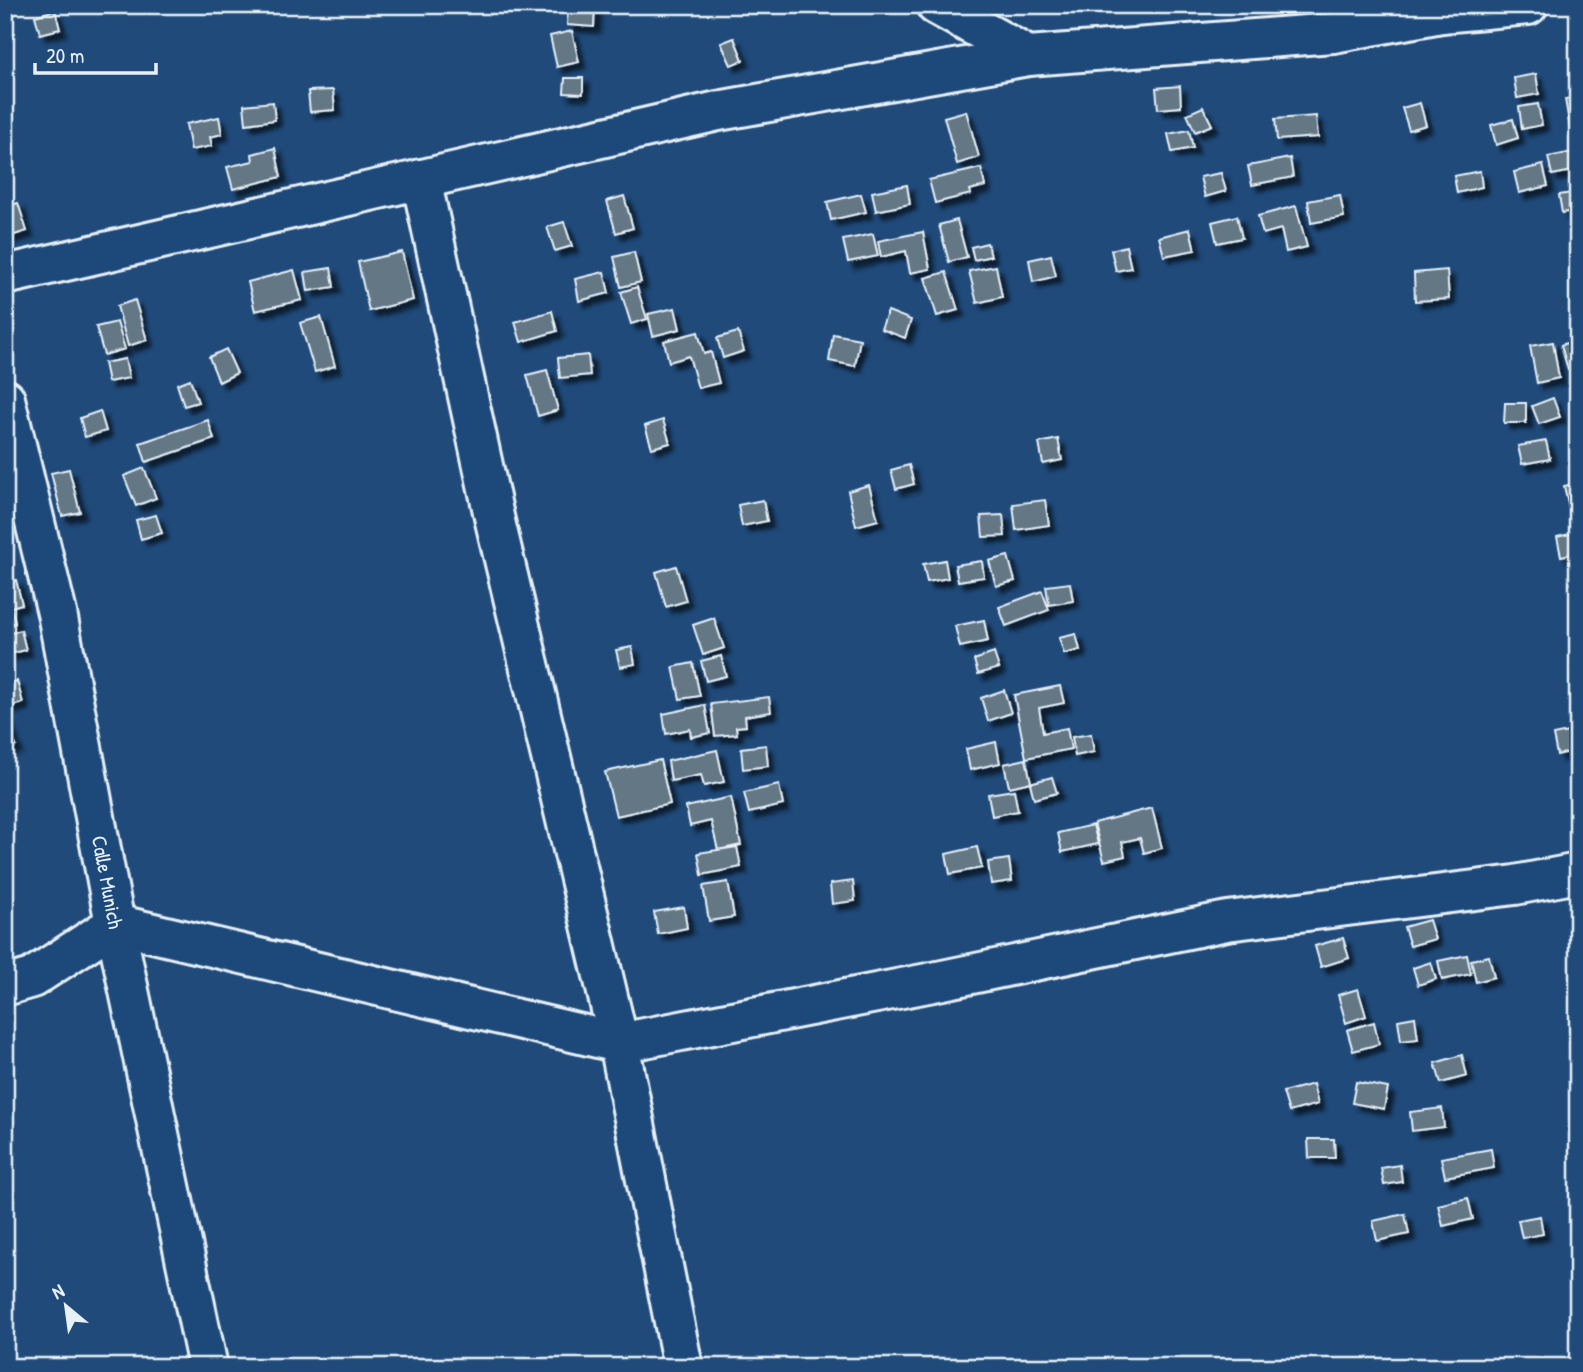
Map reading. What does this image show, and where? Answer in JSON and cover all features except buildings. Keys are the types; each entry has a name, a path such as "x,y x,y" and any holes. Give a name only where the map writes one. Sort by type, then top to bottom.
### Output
{"street":[{"path":"936,5 1028,56"},
{"path":"5,275 718,111 1028,56 1333,33 1444,9 1528,5"},
{"path":"421,179 495,521 620,1043 683,1367"},
{"name":"Calle Munich","path":"5,399 57,613 115,924 208,1367"},
{"path":"5,986 32,978 115,924 620,1043 1227,921 1515,885 1578,873"}]}
